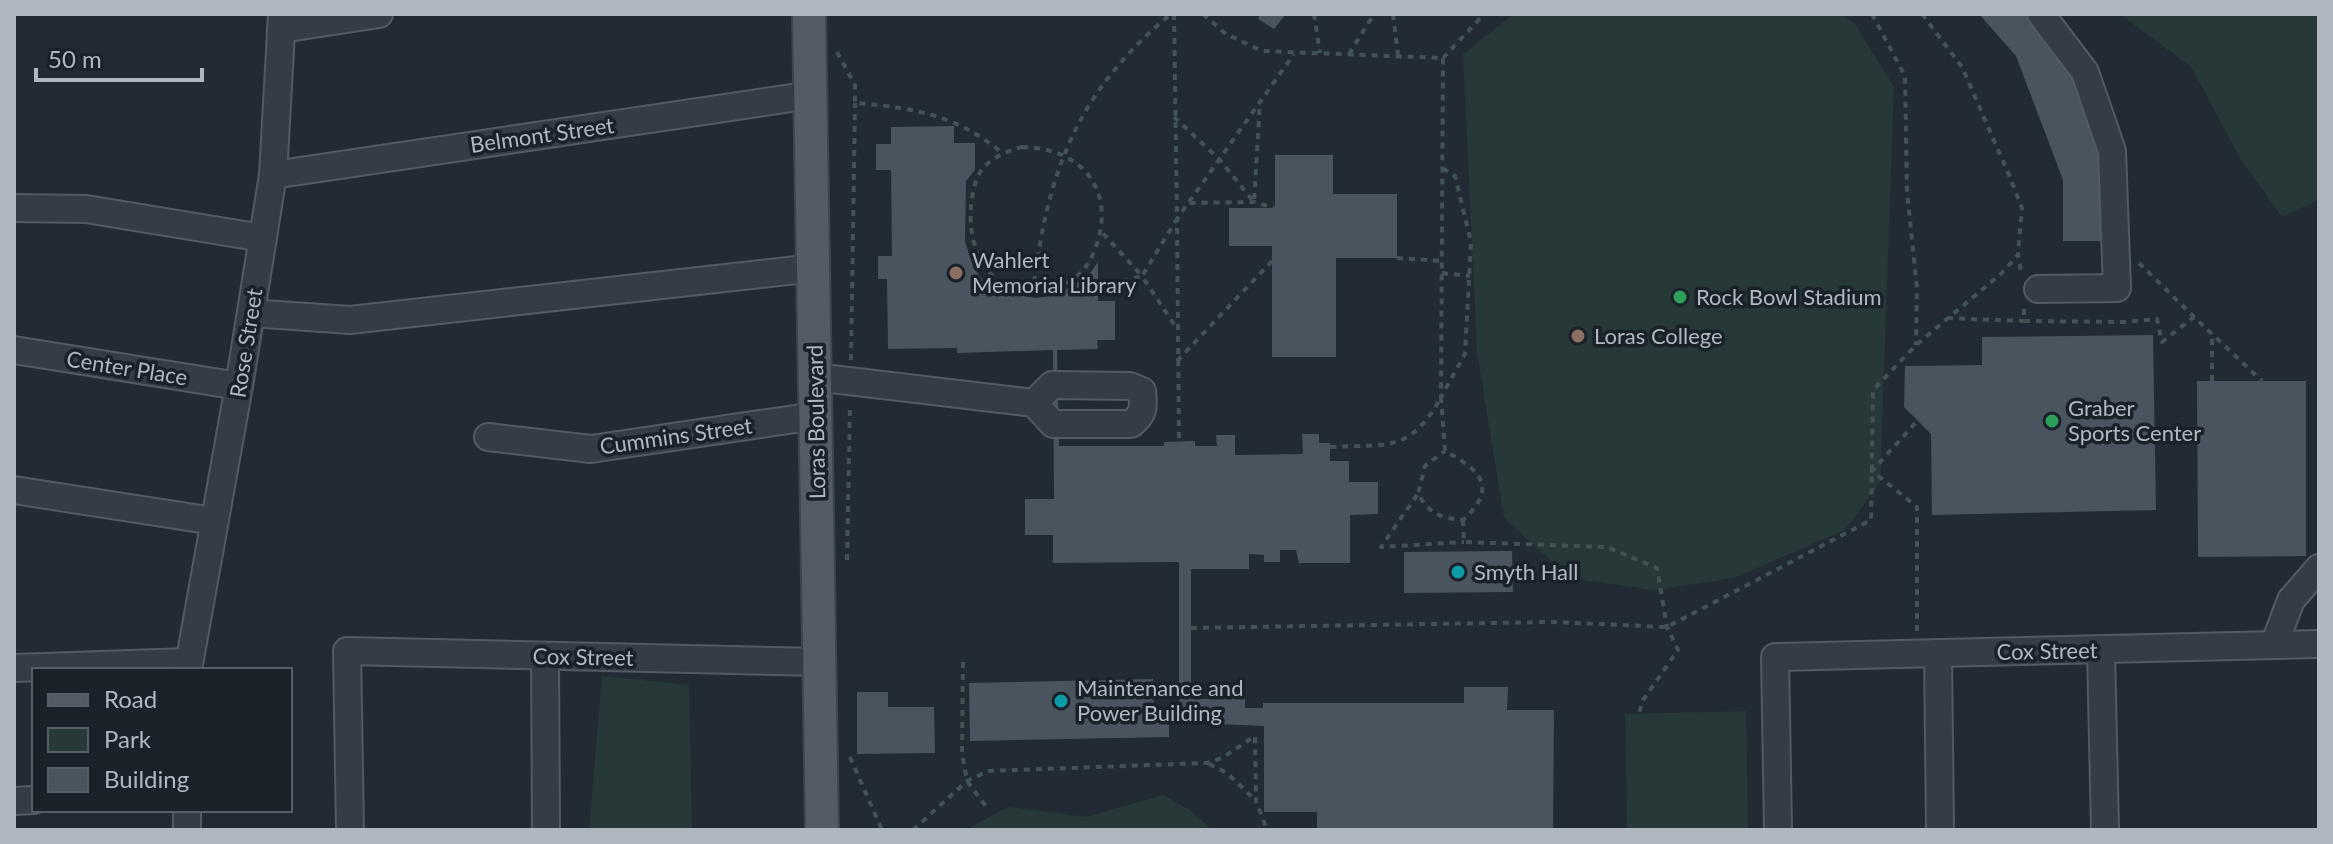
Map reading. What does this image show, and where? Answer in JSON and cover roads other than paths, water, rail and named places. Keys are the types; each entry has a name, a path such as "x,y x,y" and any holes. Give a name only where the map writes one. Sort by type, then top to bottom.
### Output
{"main road":[{"name":"Loras Boulevard","path":"809,14 822,830"}],"street":[{"path":"282,22 379,14"},
{"path":"2028,289 2117,288 2112,151 2085,72 2041,14"},
{"name":"Rose Street","path":"188,666 239,386 273,175 282,22"},
{"name":"Belmont Street","path":"273,175 812,95"},
{"path":"14,208 86,209 263,238"},
{"path":"251,313 350,320 814,268"},
{"name":"Center Place","path":"14,350 239,386"},
{"path":"815,377 1034,403"},
{"name":"Cummins Street","path":"488,437 591,449 815,416"},
{"path":"14,490 214,521"},
{"path":"2274,645 2291,600 2319,568"},
{"name":"Cox Street","path":"1778,830 1775,657 2319,644"},
{"path":"2101,650 2105,830"},
{"name":"Cox Street","path":"350,830 347,651 820,662"},
{"path":"1927,654 1940,830"},
{"path":"545,656 546,830"},
{"path":"14,668 188,666"}],"place":[{"name":"Wahlert Memorial Library","path":"956,273"},
{"name":"Rock Bowl Stadium","path":"1680,297"},
{"name":"Loras College","path":"1578,336"},
{"name":"Graber Sports Center","path":"2052,421"},
{"name":"Smyth Hall","path":"1458,572"},
{"name":"Maintenance and Power Building","path":"1061,701"}]}
